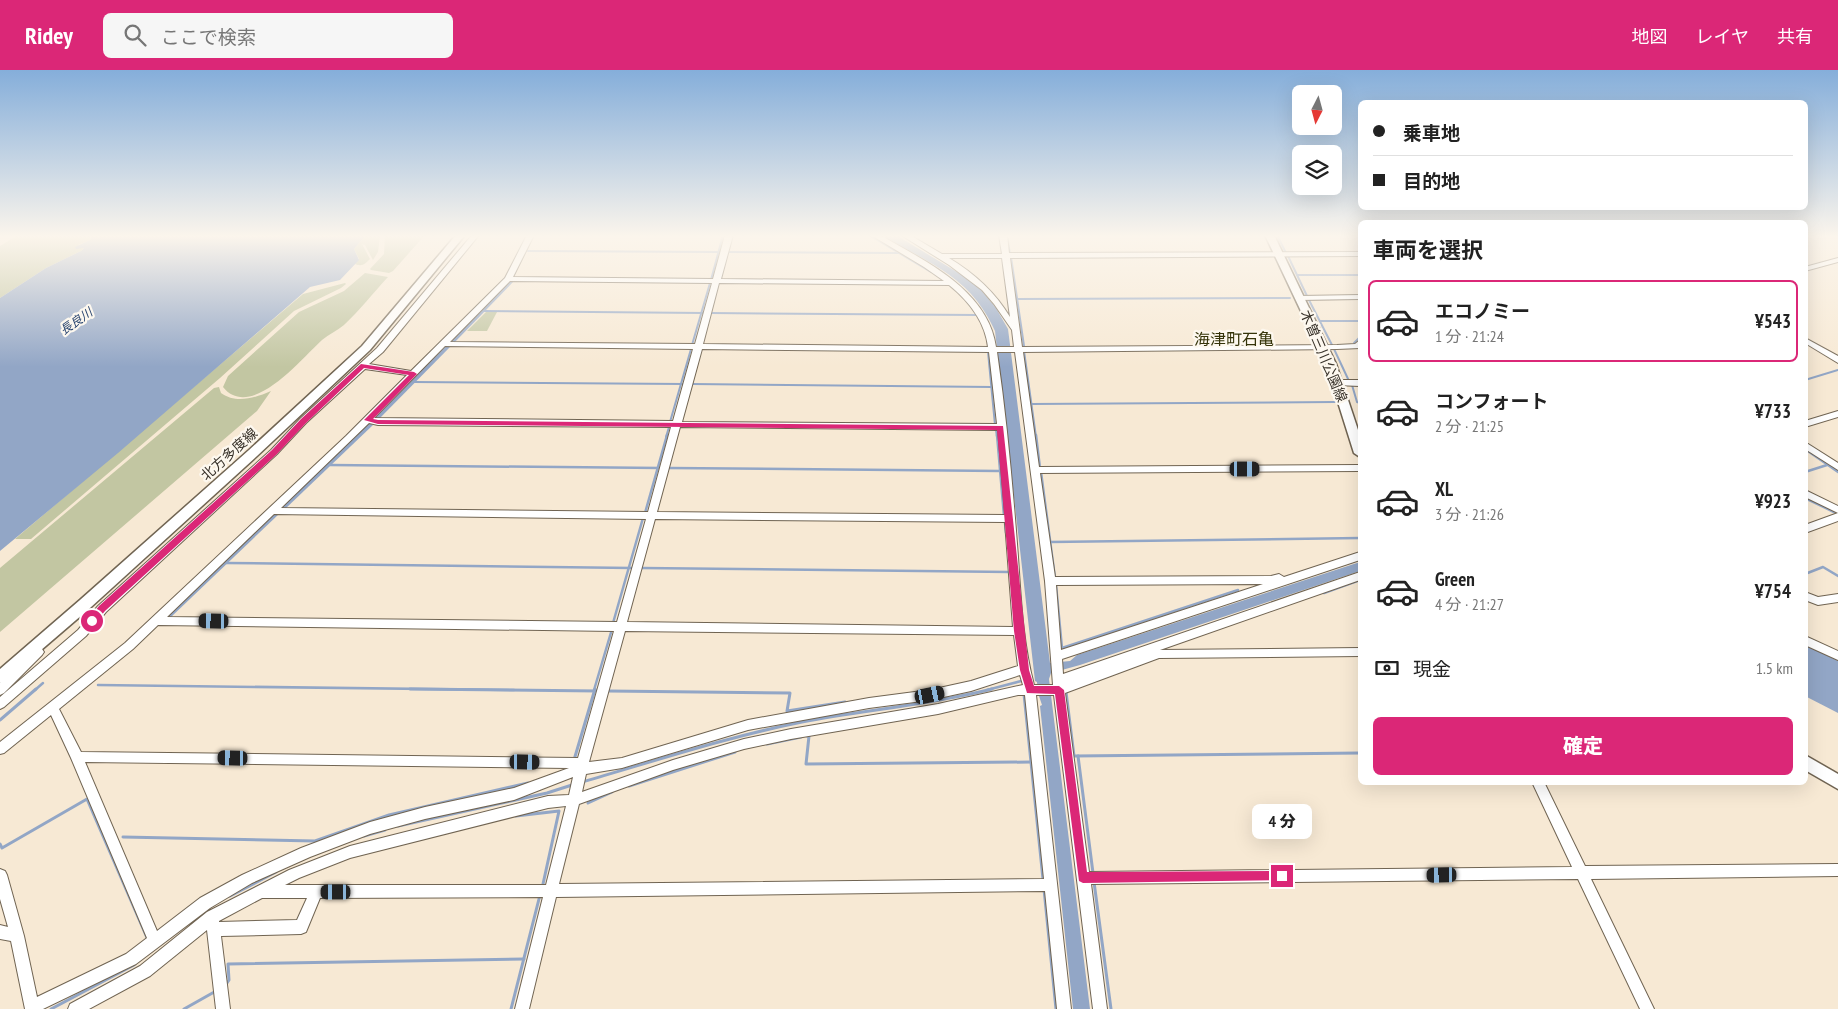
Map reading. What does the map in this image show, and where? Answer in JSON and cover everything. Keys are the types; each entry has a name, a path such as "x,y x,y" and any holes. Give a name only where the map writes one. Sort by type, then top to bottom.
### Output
{"main road":[{"name":"北方多度線","path":"0,677 85,604 253,453 366,348 424,279"},
{"name":"木曽三川公園線","path":"1290,279 1323,346 1338,383 1358,447"},
{"path":"1808,764 1838,782"}],"street":[{"path":"0,704 82,633 102,609 274,452 303,421 380,350 439,279"},
{"path":"0,749 129,646 367,420 508,279 951,283"},
{"path":"945,279 967,297 982,316 988,327 994,350 1019,631 1028,682 1064,1009"},
{"path":"974,279 999,305 1015,331"},
{"path":"1009,279 1050,582 1057,658 1057,685 1100,1009"},
{"path":"522,1009 574,798 716,281"},
{"path":"1299,298 1358,297"},
{"path":"1808,342 1838,360"},
{"path":"444,344 994,350 1358,345"},
{"path":"363,366 414,374"},
{"path":"1338,383 1358,383"},
{"path":"1808,423 1838,414"},
{"path":"367,420 378,422 1000,427"},
{"path":"1808,447 1838,467"},
{"path":"1035,470 1358,468"},
{"path":"1808,495 1838,510"},
{"path":"272,511 1010,519"},
{"path":"1808,528 1838,517"},
{"path":"1050,582 1271,580 1358,552"},
{"path":"1057,658 1358,557"},
{"path":"1057,685 1358,577"},
{"path":"1808,597 1818,601 1838,598"},
{"path":"0,690 85,604"},
{"path":"156,621 1019,631"},
{"path":"1808,641 1838,656"},
{"path":"77,757 582,768 622,763 748,725 869,703 930,695 971,686 1028,682 1057,685 1158,654 1358,652"},
{"path":"75,1009 144,971 259,892 294,874 350,852 548,802 574,798 744,744 938,709 1018,690 1028,682"},
{"path":"53,708 77,757 155,941"},
{"path":"601,766 622,757 746,720 784,713"},
{"path":"0,875 32,1008 131,959 205,903 247,879 306,852 370,828 425,813 514,794 582,768"},
{"path":"1539,785 1647,1009"},
{"path":"1083,878 1838,870"},
{"path":"259,892 552,891 1051,885"},
{"path":"214,923 301,927 316,892"},
{"path":"214,923 223,1009"},
{"path":"0,932 16,936"}],"green space":[{"path":"0,279 29,279 0,298"},
{"path":"358,279 386,279 344,325 322,340 290,372 276,383 262,392 248,397 235,396 223,387 228,376 299,312 344,291"},
{"path":"345,283 341,288 294,311 220,378 31,539 15,539 303,294"},
{"path":"486,312 497,312 487,331 467,331"},
{"path":"219,387 221,393 239,399 252,398 271,391 257,411 0,632 0,568 214,388"}],"water":[{"name":"長良川","path":"29,279 341,279 310,287 118,453 0,551 0,298"},
{"path":"954,279 967,279 981,290 996,308 1008,329 1050,663 1070,661 1077,655 1358,563 1358,572 1051,673 1049,679 1090,1009 1073,1009 1040,706 1042,705 1037,682 1035,681 995,331 977,301"},
{"path":"509,281 514,281 453,344 449,342"},
{"path":"445,347 450,347 378,420 374,419"},
{"path":"369,423 373,425 284,510 280,508"},
{"path":"274,514 279,514 170,618 166,616"},
{"path":"1808,646 1838,661 1838,713 1808,698"}],"waterway":[{"path":"1014,279 1017,299"},
{"path":"1299,279 1307,296"},
{"path":"701,313 710,283"},
{"path":"1017,299 1290,298"},
{"path":"1017,299 1024,346"},
{"path":"1309,300 1332,345"},
{"path":"484,311 701,313"},
{"path":"692,345 701,313"},
{"path":"711,313 977,315"},
{"path":"1320,321 1358,321"},
{"path":"1354,343 1358,339"},
{"path":"681,384 691,349"},
{"path":"1334,349 1349,381"},
{"path":"1024,351 1031,404"},
{"path":"988,352 991,387"},
{"path":"1808,379 1838,370"},
{"path":"414,382 681,384"},
{"path":"670,422 681,384"},
{"path":"692,384 991,387"},
{"path":"1352,385 1358,402"},
{"path":"991,387 995,425"},
{"path":"1031,404 1335,402"},
{"path":"1031,404 1036,437"},
{"path":"666,437 669,427"},
{"path":"996,430 997,437"},
{"path":"658,468 667,435"},
{"path":"997,435 1004,516"},
{"path":"1036,435 1040,468"},
{"path":"1808,451 1838,472"},
{"path":"330,465 658,468"},
{"path":"1808,471 1827,465"},
{"path":"645,513 658,468"},
{"path":"669,468 1000,471"},
{"path":"1041,472 1050,542"},
{"path":"1808,499 1834,512"},
{"path":"629,568 643,518"},
{"path":"1005,523 1006,533"},
{"path":"1050,542 1358,538"},
{"path":"1050,542 1055,578"},
{"path":"226,563 629,568"},
{"path":"1808,573 1823,567 1838,576"},
{"path":"613,623 629,568"},
{"path":"642,568 1010,572"},
{"path":"1324,593 1358,581"},
{"path":"1056,585 1062,648 1238,590"},
{"path":"594,690 612,629"},
{"path":"987,690 1025,680"},
{"path":"35,690 43,683"},
{"path":"98,685 514,690"},
{"path":"926,690 939,688"},
{"path":"0,720 36,689"},
{"path":"410,689 594,691"},
{"path":"920,691 934,689"},
{"path":"582,782 774,728 968,695 992,689"},
{"path":"574,760 594,691"},
{"path":"609,691 790,693 787,711 845,702"},
{"path":"1066,692 1074,756 1358,753"},
{"path":"1024,694 1031,762"},
{"path":"807,736 809,736 806,764 1031,762"},
{"path":"767,744 801,737"},
{"path":"629,786 735,752"},
{"path":"1078,756 1093,873"},
{"path":"1031,762 1043,879"},
{"path":"123,837 315,841 389,815 528,783"},
{"path":"398,826 547,793 572,785"},
{"path":"588,803 612,792"},
{"path":"0,844 2,848 87,799 148,940"},
{"path":"516,816 559,811 543,884"},
{"path":"364,836 385,830"},
{"path":"230,896 276,872"},
{"path":"1094,882 1111,1009"},
{"path":"1044,889 1056,1009"},
{"path":"524,959 540,895"},
{"path":"227,983 229,980 228,964 524,959"},
{"path":"511,1009 524,959"},
{"path":"51,1009 134,965"},
{"path":"184,1009 216,991"}],"district":[{"name":"海津町石亀","path":"1234,339"}],"route":[{"path":"92,621 102,609 274,452 303,421 363,366 414,374 367,420 378,422 1000,427 1024,670 1030,690 1059,690 1083,878 1282,876"}]}
